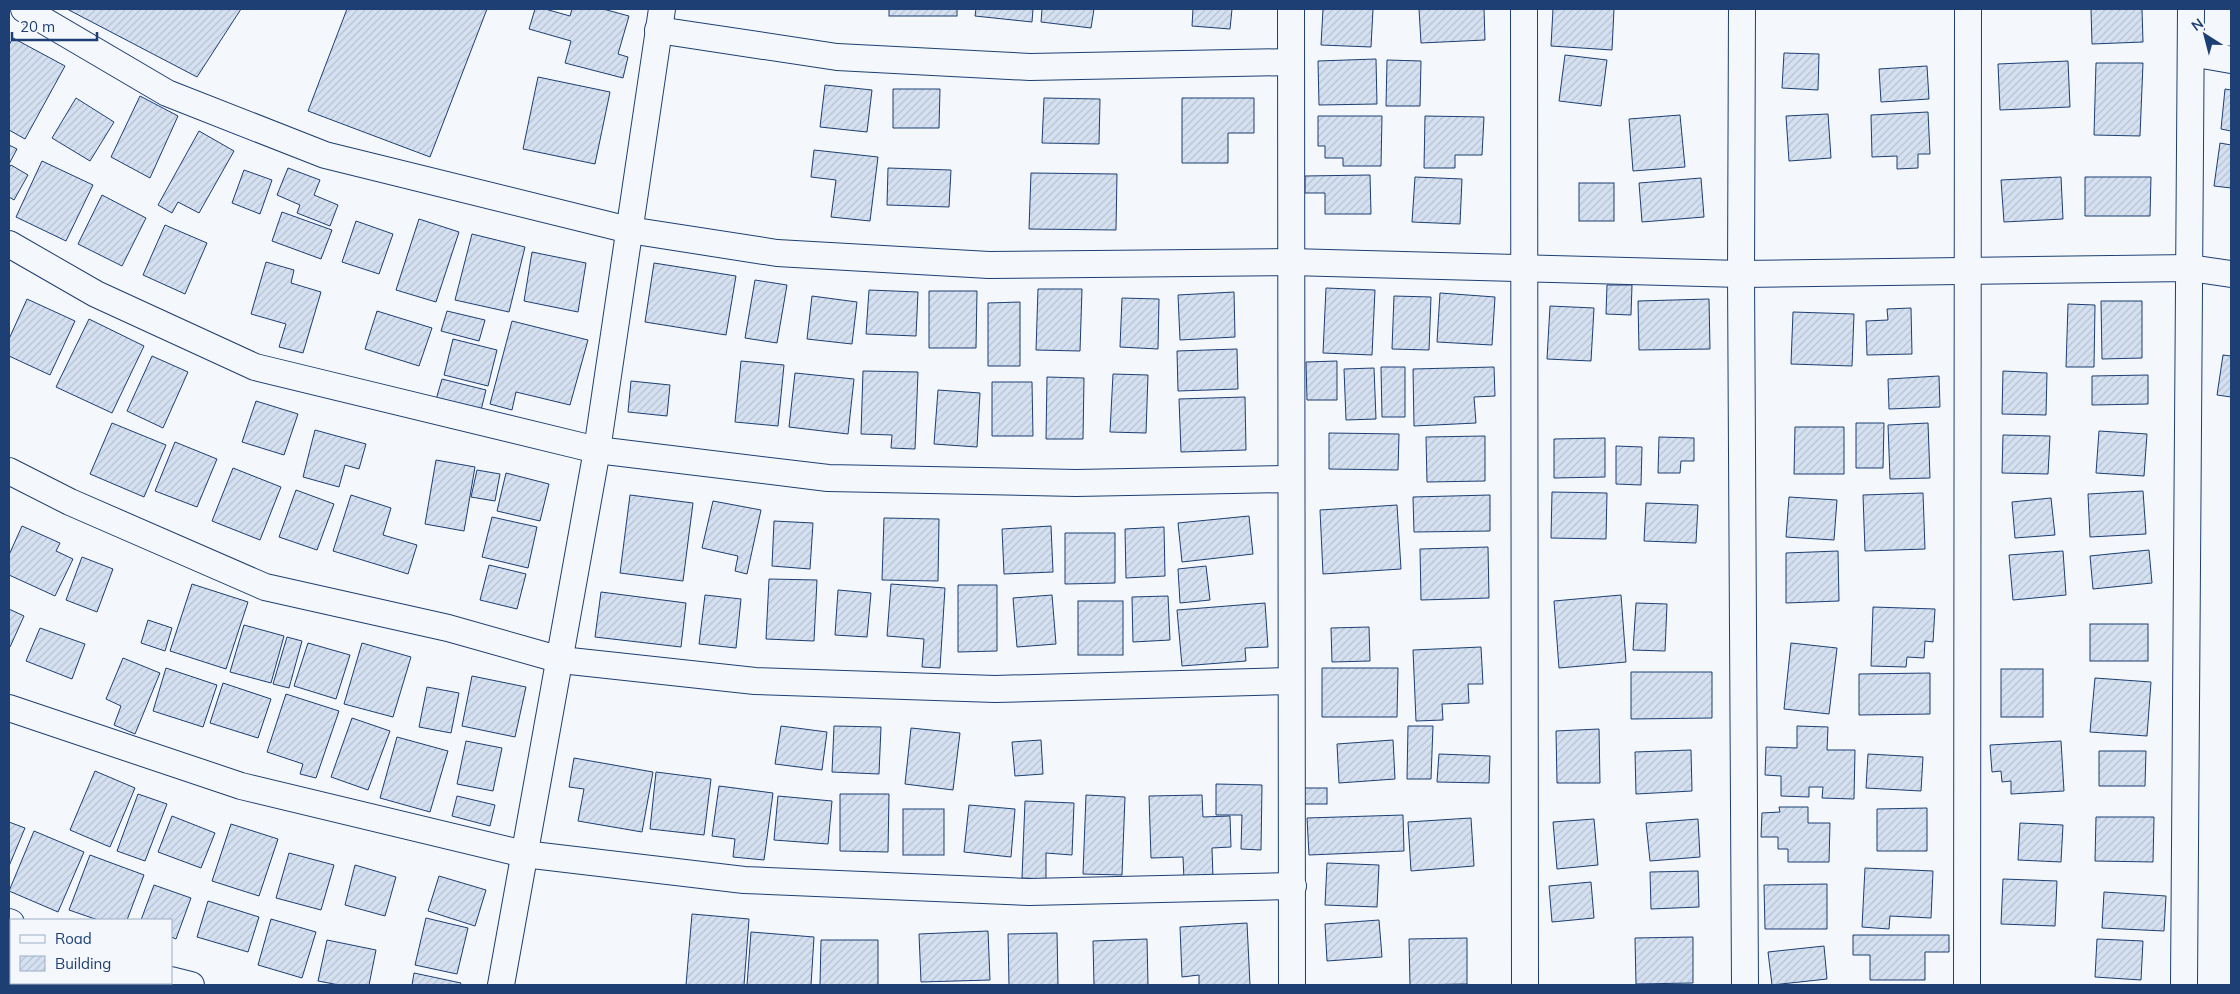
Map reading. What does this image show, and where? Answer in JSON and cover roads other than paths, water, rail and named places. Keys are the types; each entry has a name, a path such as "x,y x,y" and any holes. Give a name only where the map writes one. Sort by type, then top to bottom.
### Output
{"street":[{"path":"24,9 167,94 325,155 629,230 777,253 988,265 1290,262 1523,270 1741,274 2190,268 2231,274"},
{"path":"1291,9 1292,985"},
{"path":"1524,9 1525,985"},
{"path":"1742,9 1741,274 1745,985"},
{"path":"1967,985 1968,9"},
{"path":"2184,985 2191,9"},
{"path":"501,985 561,660 597,450 660,19 837,57 1030,67 1291,62"},
{"path":"2191,53 2231,60"},
{"path":"9,244 96,294 255,367 597,450 828,478 1076,483 1290,479"},
{"path":"9,471 70,502 265,587 448,628 561,660 755,682 995,689 1291,681"},
{"path":"9,708 241,786 524,854 744,880 1010,891 1293,886"},
{"path":"172,980 191,985"}]}
